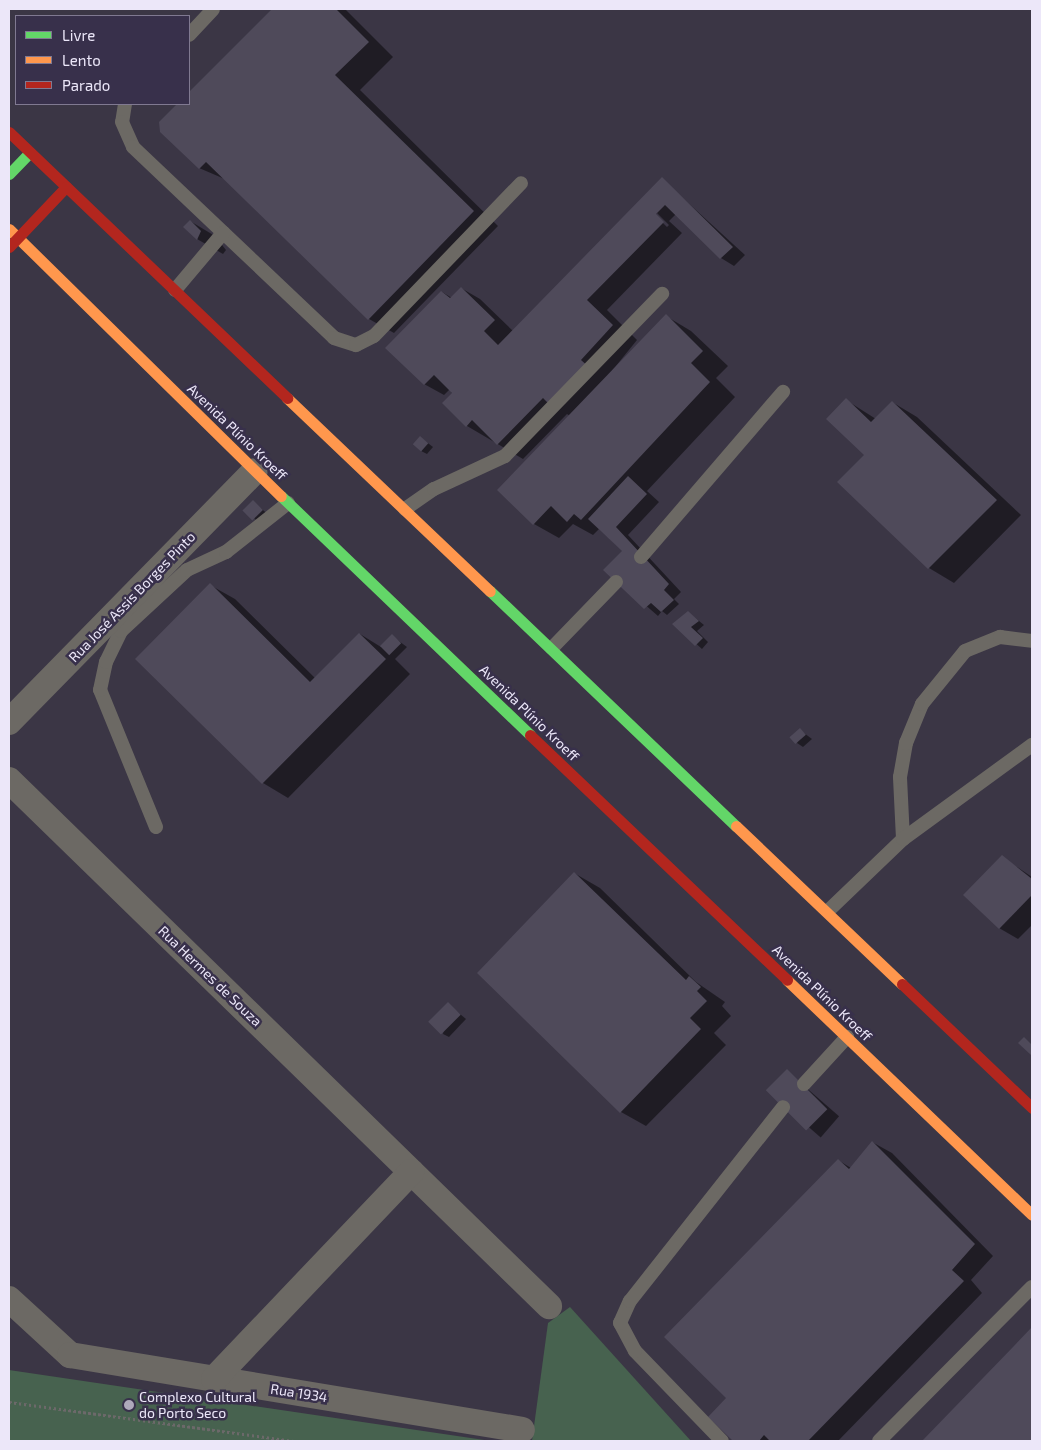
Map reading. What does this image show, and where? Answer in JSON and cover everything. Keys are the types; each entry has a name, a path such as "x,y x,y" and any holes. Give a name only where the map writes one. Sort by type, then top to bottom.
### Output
{"main road":[{"path":"9,132 830,910 1032,1108"},
{"path":"9,174 30,152"},
{"path":"9,247 66,188"},
{"name":"Avenida Plínio Kroeff","path":"9,229 17,239 288,503 1032,1214"}],"street":[{"name":"Rua José Assis Borges Pinto","path":"9,722 255,471"},
{"name":"Rua Hermes de Souza","path":"9,780 549,1306"},
{"path":"214,1379 411,1172"},
{"name":"Rua 1934","path":"9,1299 70,1355 522,1430"}],"lane":[{"path":"190,34 213,9"},
{"path":"125,105 122,122 133,147 334,338 356,345 374,336 521,184"},
{"path":"175,290 223,233"},
{"path":"405,509 434,489 506,456 662,294"},
{"path":"640,557 783,392"},
{"path":"156,827 100,690 106,662 121,631 187,570 226,552 288,503"},
{"path":"552,648 616,582"},
{"path":"903,839 900,777 906,743 922,704 965,651 1000,637 1032,641"},
{"path":"830,910 903,839 1032,745"},
{"path":"804,1084 847,1037"},
{"path":"722,1441 634,1351 620,1323 630,1301 783,1107"},
{"path":"879,1441 1032,1287"}],"path":[{"path":"9,1402 293,1441"}],"green space":[{"path":"570,1307 691,1441 532,1441 548,1323"},
{"name":"Complexo Cultural do Porto Seco","path":"9,1370 491,1441 9,1441"}],"building":[{"path":"272,9 336,9 369,42 335,75 474,211 368,320 206,162 199,169 160,132 159,122 176,105 190,105 190,91"},
{"path":"662,177 733,247 720,259 665,205 656,214 664,222 587,300 613,325 581,360 590,368 552,407 543,398 497,445 472,420 466,427 442,403 452,393 434,375 424,385 385,348 441,291 450,298 461,287 495,320 484,331 498,345"},
{"path":"190,220 201,231 197,240 183,227"},
{"path":"666,314 703,351 691,363 710,382 581,520 574,514 567,522 551,506 533,525 497,490"},
{"path":"846,398 871,422 892,401 997,500 928,569 837,482 864,455 826,419"},
{"path":"420,436 428,443 421,452 413,444"},
{"path":"628,476 647,494 616,527 669,584 664,590 674,600 661,612 651,603 644,609 603,570 622,551 588,519"},
{"path":"253,500 263,510 252,521 242,511"},
{"path":"210,583 310,682 359,633 386,659 262,784 135,659"},
{"path":"688,611 699,621 691,627 703,638 695,646 672,624"},
{"path":"392,634 401,643 389,655 380,646"},
{"path":"800,728 806,735 795,744 789,737"},
{"path":"1002,855 1032,879 1032,895 999,929 963,895"},
{"path":"574,872 686,980 689,976 701,987 697,991 707,1001 690,1018 701,1029 620,1113 477,973"},
{"path":"448,1002 461,1015 441,1035 428,1022"},
{"path":"1024,1037 1032,1045 1031,1055 1018,1043"},
{"path":"787,1069 827,1109 806,1131 766,1090"},
{"path":"872,1141 975,1244 952,1270 964,1281 808,1441 770,1441 764,1435 759,1441 733,1441 708,1417 726,1398 664,1337 838,1159 849,1169"},
{"path":"1032,1327 1032,1441 922,1441 1013,1347"}],"traffic: fast":[{"path":"9,174 30,152"},
{"path":"281,496 530,735"},
{"path":"490,591 736,826"}],"traffic: slow":[{"path":"9,229 281,496"},
{"path":"287,398 490,591"},
{"path":"736,826 902,984"},
{"path":"787,980 1032,1215"}],"traffic: jam":[{"path":"9,132 287,398"},
{"path":"9,247 66,187"},
{"path":"530,735 787,980"},
{"path":"902,984 1032,1108"}],"place":[{"name":"Complexo Cultural do Porto Seco","path":"129,1405"}]}
